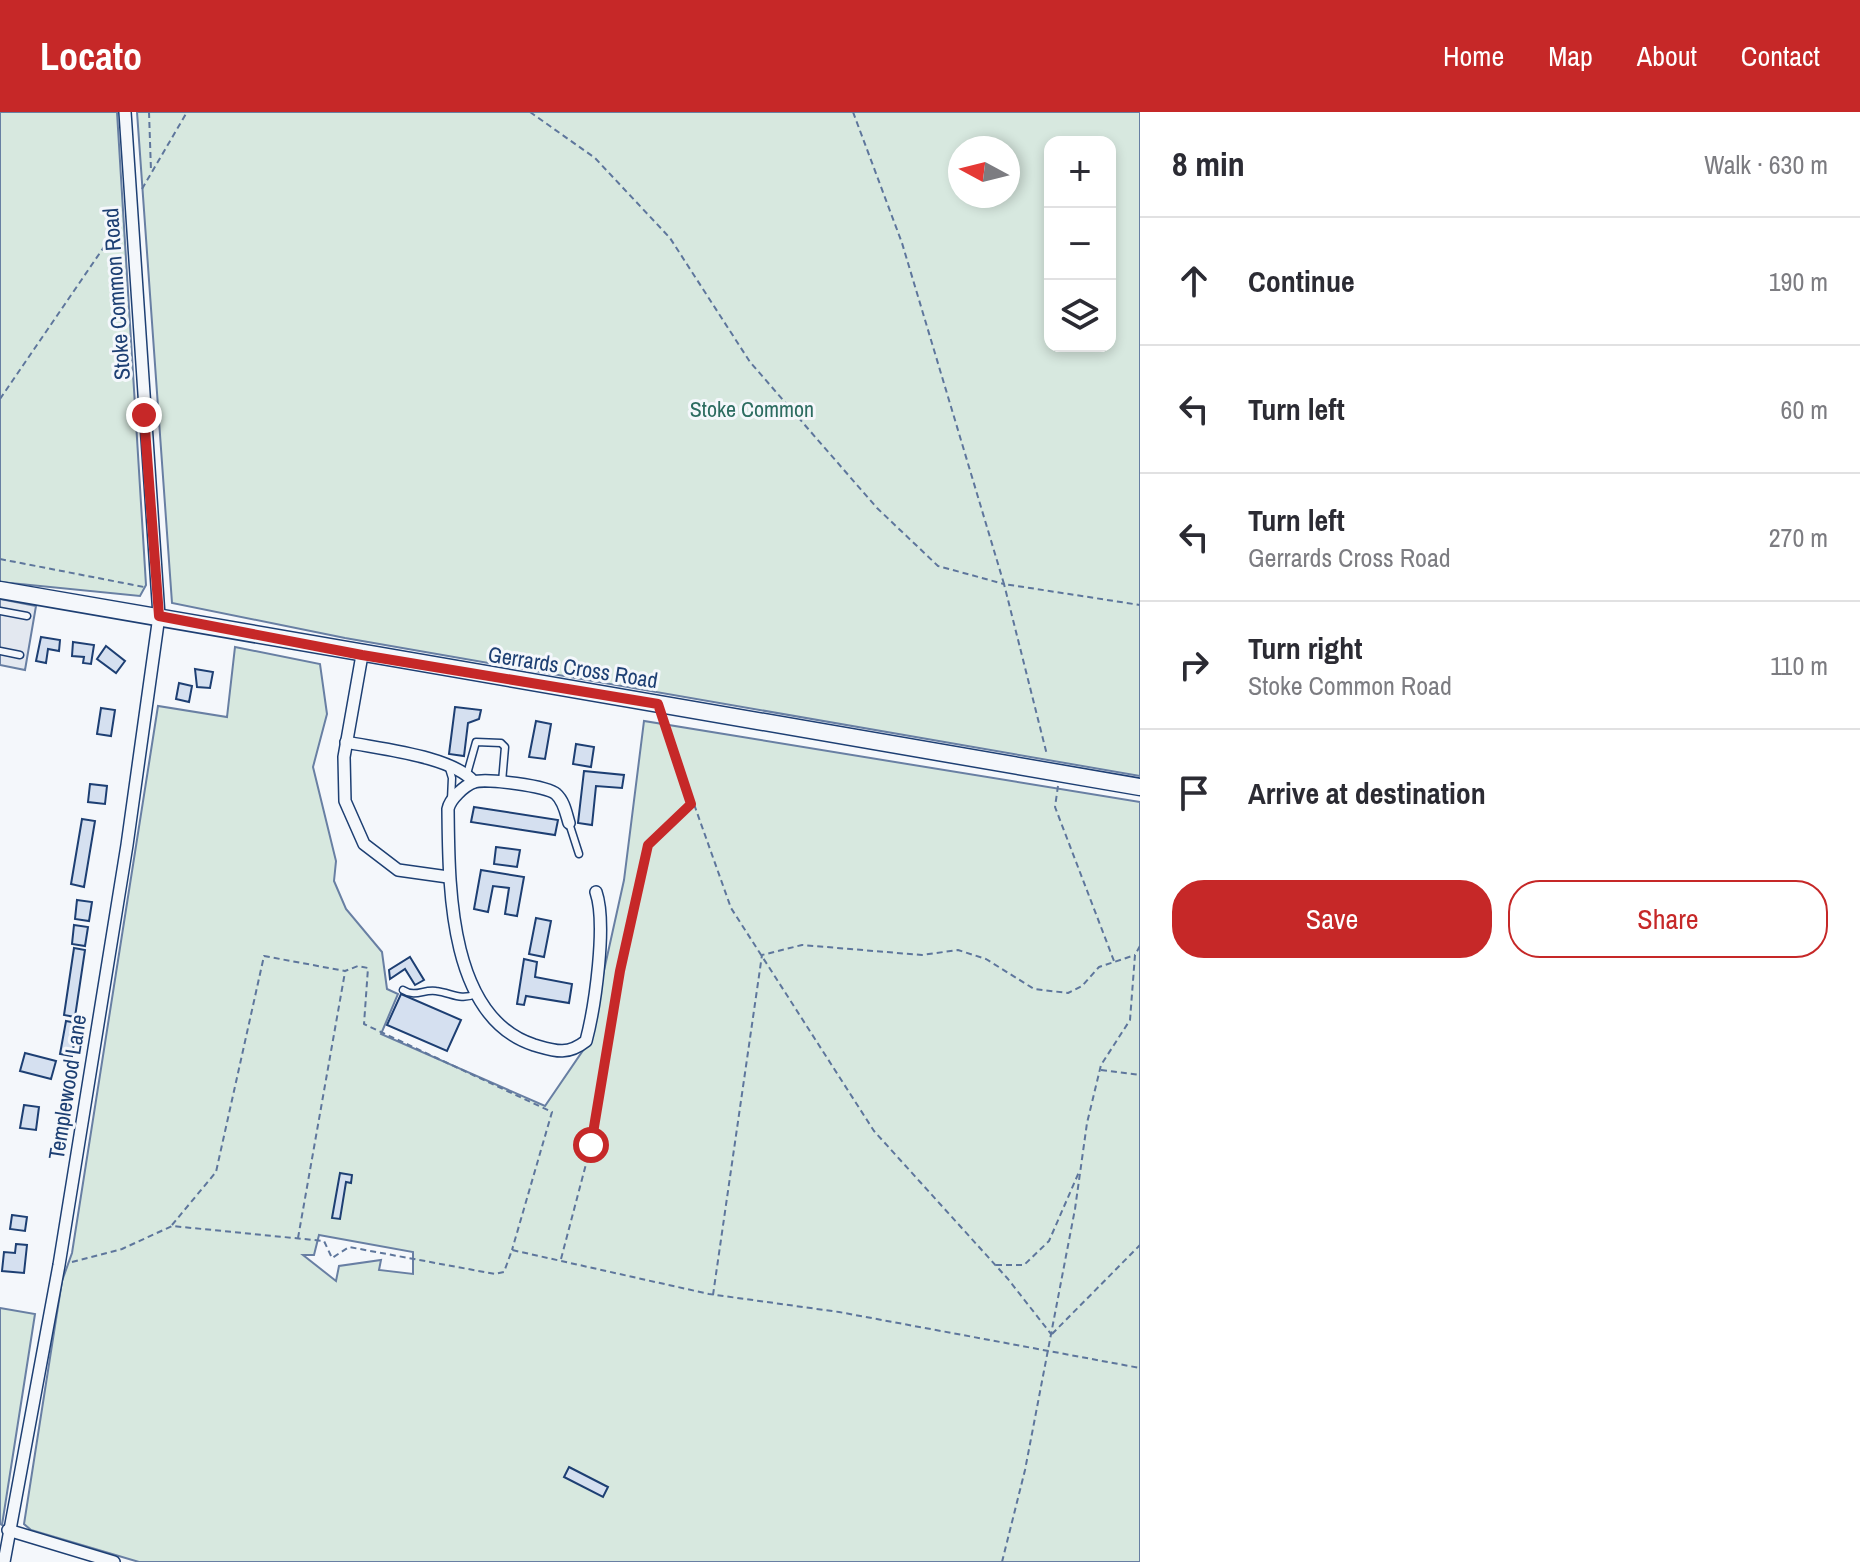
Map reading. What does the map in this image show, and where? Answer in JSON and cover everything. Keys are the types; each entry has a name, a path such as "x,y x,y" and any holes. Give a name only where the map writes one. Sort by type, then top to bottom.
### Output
{"main road":[{"name":"Gerrards Cross Road","path":"0,590 159,616 362,655 1140,787"}],"street":[{"name":"Stoke Common Road","path":"125,112 159,616"},
{"name":"Templewood Lane","path":"4,1562 59,1265 127,845 159,616"},
{"path":"362,655 346,742 345,801 364,844 398,870 448,877"},
{"path":"346,742 448,765 470,778 554,792 563,803 569,823"},
{"path":"470,778 451,800 448,877 456,929 476,994 493,1018 529,1043 561,1053 575,1050 586,1041 603,933 601,907 596,892"},
{"path":"8,1530 114,1562"}],"lane":[{"path":"0,611 27,616"},
{"path":"0,651 20,655"},
{"path":"470,778 476,742 501,743 505,747 502,784"},
{"path":"448,765 452,778 451,800"},
{"path":"569,823 579,854"},
{"path":"403,990 411,995 438,991 457,998 476,994"}],"path":[{"path":"149,112 151,173"},
{"path":"0,399 131,208 187,112"},
{"path":"530,112 595,158 670,238 750,362 877,508 938,566 1004,584 1140,605"},
{"path":"853,112 902,243 1004,584 1056,772 1055,807 1115,962"},
{"path":"0,559 156,590"},
{"path":"658,704 691,804 731,908 874,1131 995,1264 1051,1334"},
{"path":"561,1260 591,1145 620,971 648,845 691,804"},
{"path":"762,955 802,945 922,955 958,950 986,959 1034,989 1068,993 1082,986 1099,967 1135,955"},
{"path":"1002,1562 1051,1334 1100,1070 1130,1020 1135,955 1140,946"},
{"path":"713,1295 762,955"},
{"path":"59,1265 122,1249 172,1226 216,1172 264,956 345,971 358,966 368,968 364,1024 552,1112 504,1272 495,1274 349,1247 332,1258 324,1241 172,1226"},
{"path":"298,1238 345,971"},
{"path":"1100,1070 1140,1075"},
{"path":"995,1264 1024,1265 1049,1241 1081,1166"},
{"path":"1051,1334 1140,1245"},
{"path":"512,1250 626,1278 713,1295 839,1312 1140,1368"}],"green space":[{"path":"0,112 117,112 146,585 140,596 0,582"},
{"name":"Stoke Common","path":"137,112 1140,112 1140,776 345,638 172,603"},
{"path":"235,647 320,664 327,714 313,767 336,861 334,881 346,909 382,952 387,989 398,994 381,1034 545,1106 588,1043 624,880 644,721 1140,802 1140,1562 139,1562 31,1530 24,1524 62,1281 72,1253 158,706 227,717","holes":["319,1235 413,1252 413,1274 379,1270 381,1260 339,1266 336,1281 303,1255 314,1255"]},
{"path":"0,1308 35,1314 2,1525 0,1524"}],"shaded area":[{"path":"0,599 36,606 25,670 0,665"}],"building":[{"path":"41,637 60,640 59,651 48,649 46,663 36,661"},
{"path":"73,642 94,645 91,664 83,663 84,657 72,656"},
{"path":"106,646 125,661 116,673 97,659"},
{"path":"195,669 213,672 210,688 197,687"},
{"path":"179,683 192,686 189,702 176,699"},
{"path":"455,707 481,710 479,719 468,723 464,756 449,754"},
{"path":"101,708 115,710 111,736 97,734"},
{"path":"536,721 551,724 545,759 529,757"},
{"path":"576,744 594,747 591,767 573,764"},
{"path":"584,771 624,775 622,788 596,786 592,825 578,823"},
{"path":"90,784 107,786 105,804 88,802"},
{"path":"474,807 558,820 555,835 471,822"},
{"path":"82,819 95,821 84,887 71,884"},
{"path":"496,847 520,850 517,867 494,864"},
{"path":"481,870 524,877 517,916 505,914 509,888 493,886 488,912 474,909"},
{"path":"77,900 92,902 89,921 75,919"},
{"path":"536,918 551,921 544,957 529,954"},
{"path":"74,925 88,927 85,946 72,944"},
{"path":"74,948 85,950 75,1017 64,1015"},
{"path":"410,957 424,980 415,985 405,969 390,979 389,970"},
{"path":"524,959 537,962 535,977 572,984 569,1003 526,996 524,1005 517,1004"},
{"path":"401,994 461,1020 447,1051 387,1025"},
{"path":"66,1021 77,1023 72,1056 60,1054"},
{"path":"25,1053 56,1061 51,1079 20,1071"},
{"path":"24,1105 39,1107 36,1130 20,1128"},
{"path":"340,1173 352,1175 351,1183 346,1182 340,1219 332,1218"},
{"path":"12,1215 27,1217 25,1231 10,1229"},
{"path":"16,1244 27,1245 24,1273 2,1271 4,1252 15,1253"},
{"path":"569,1467 608,1487 603,1497 564,1477"}],"route":[{"path":"144,415 159,616 362,655 658,704 691,804 648,845 620,971 591,1145"}]}
